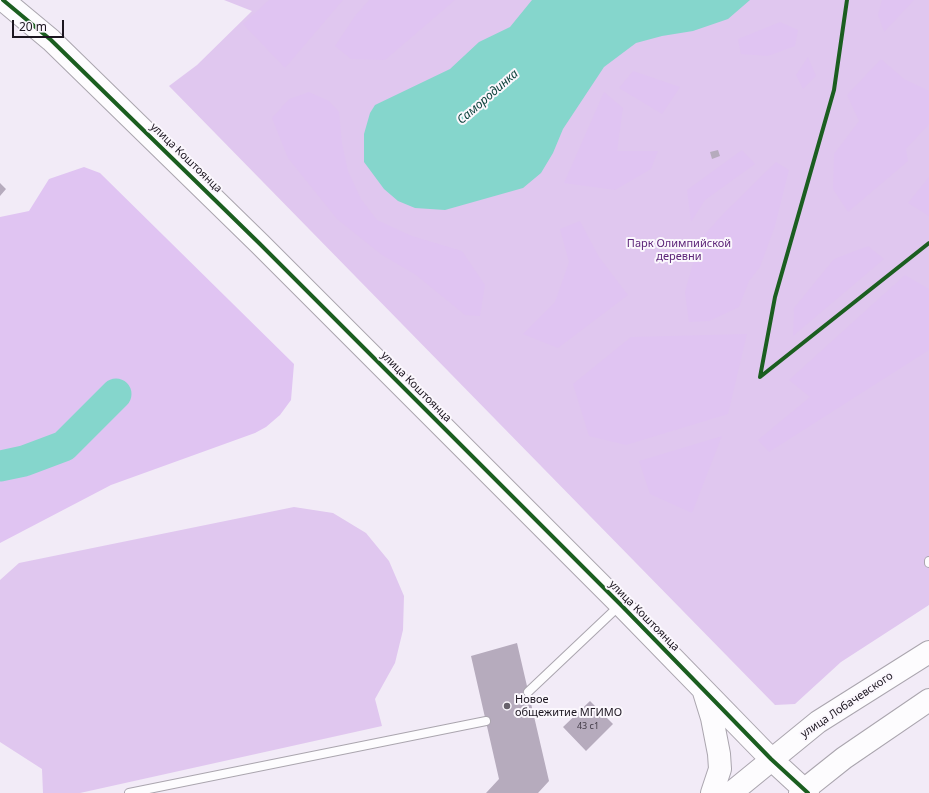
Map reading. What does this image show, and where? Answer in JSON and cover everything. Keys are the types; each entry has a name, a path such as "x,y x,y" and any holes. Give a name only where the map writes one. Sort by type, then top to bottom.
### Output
{"street":[{"name":"улица Коштоянца","path":"3,0 51,40 260,244 621,605 804,792"},
{"name":"улица Лобачевского","path":"731,793 818,722 929,652"},
{"path":"703,689 712,718 719,754 720,769 712,793"},
{"path":"804,792 844,758 929,700"}],"lane":[{"path":"528,692 621,605"},
{"path":"129,793 486,720"}],"green space":[{"name":"Парк Олимпийской деревни","path":"224,0 929,0 929,605 841,662 795,704 775,705 169,86 197,65 252,11"},
{"path":"294,507 333,513 366,533 389,561 404,596 403,630 395,663 375,699 382,726 80,793 43,793 42,769 0,742 0,580 19,563"}],"shaded area":[{"path":"269,0 343,0 285,68 243,24"},
{"path":"369,0 455,0 385,60 351,59 335,46 355,16"},
{"path":"882,0 914,0 884,32 878,15"},
{"path":"780,22 798,30 795,46 768,56 741,54 738,39"},
{"path":"808,57 816,76 803,89 796,75"},
{"path":"881,59 904,79 929,91 929,124 906,149 908,161 848,212 833,189 834,154 859,121 847,95"},
{"path":"633,71 680,87 662,114 619,88"},
{"path":"309,92 329,101 339,112 342,143 348,171 361,199 377,220 412,236 462,251 485,285 480,316 465,315 416,275 382,255 337,219 288,158 272,118 289,99"},
{"path":"604,92 623,108 617,151 658,151 651,169 615,190 564,183"},
{"path":"742,150 755,164 705,200 691,222 687,190"},
{"path":"776,162 789,170 775,226 760,267 749,281 739,307 709,321 689,322 685,292 699,241 723,214"},
{"path":"84,167 100,173 294,364 291,400 280,415 266,427 255,433 111,485 0,543 0,217 29,211 49,179"},
{"path":"929,177 929,216 908,203"},
{"path":"580,221 599,257 628,295 558,348 523,334 555,302 569,262 560,229"},
{"path":"868,246 884,259 793,336 794,308 834,259"},
{"path":"905,275 929,289 929,350 769,452 758,440 810,397 789,380"},
{"path":"747,334 728,414 626,445 589,436 573,384 631,337"},
{"path":"722,436 692,513 650,494 639,461"}],"water":[{"path":"532,0 750,0 728,19 693,31 662,36 636,43 604,67 563,129 553,153 541,173 523,188 445,210 415,208 398,201 384,189 364,162 364,134 370,113 375,105 450,69 479,42 510,27"}],"building":[{"path":"718,150 720,156 712,159 710,152"},
{"path":"0,183 6,189 0,196"},
{"name":"Новое общежитие МГИМО","path":"517,643 549,781 538,793 486,793 499,779 471,656"},
{"path":"590,701 613,724 586,751 563,727"}],"waterway":[{"name":"Самородинка","path":"0,466 24,461 64,446 116,394"}],"cycle path":[{"path":"3,0 51,40 260,244 621,605 771,759 808,793"},
{"path":"847,0 834,90 775,297 760,377 929,243"}],"place":[{"name":"Новое общежитие МГИМО","path":"507,706"}]}
